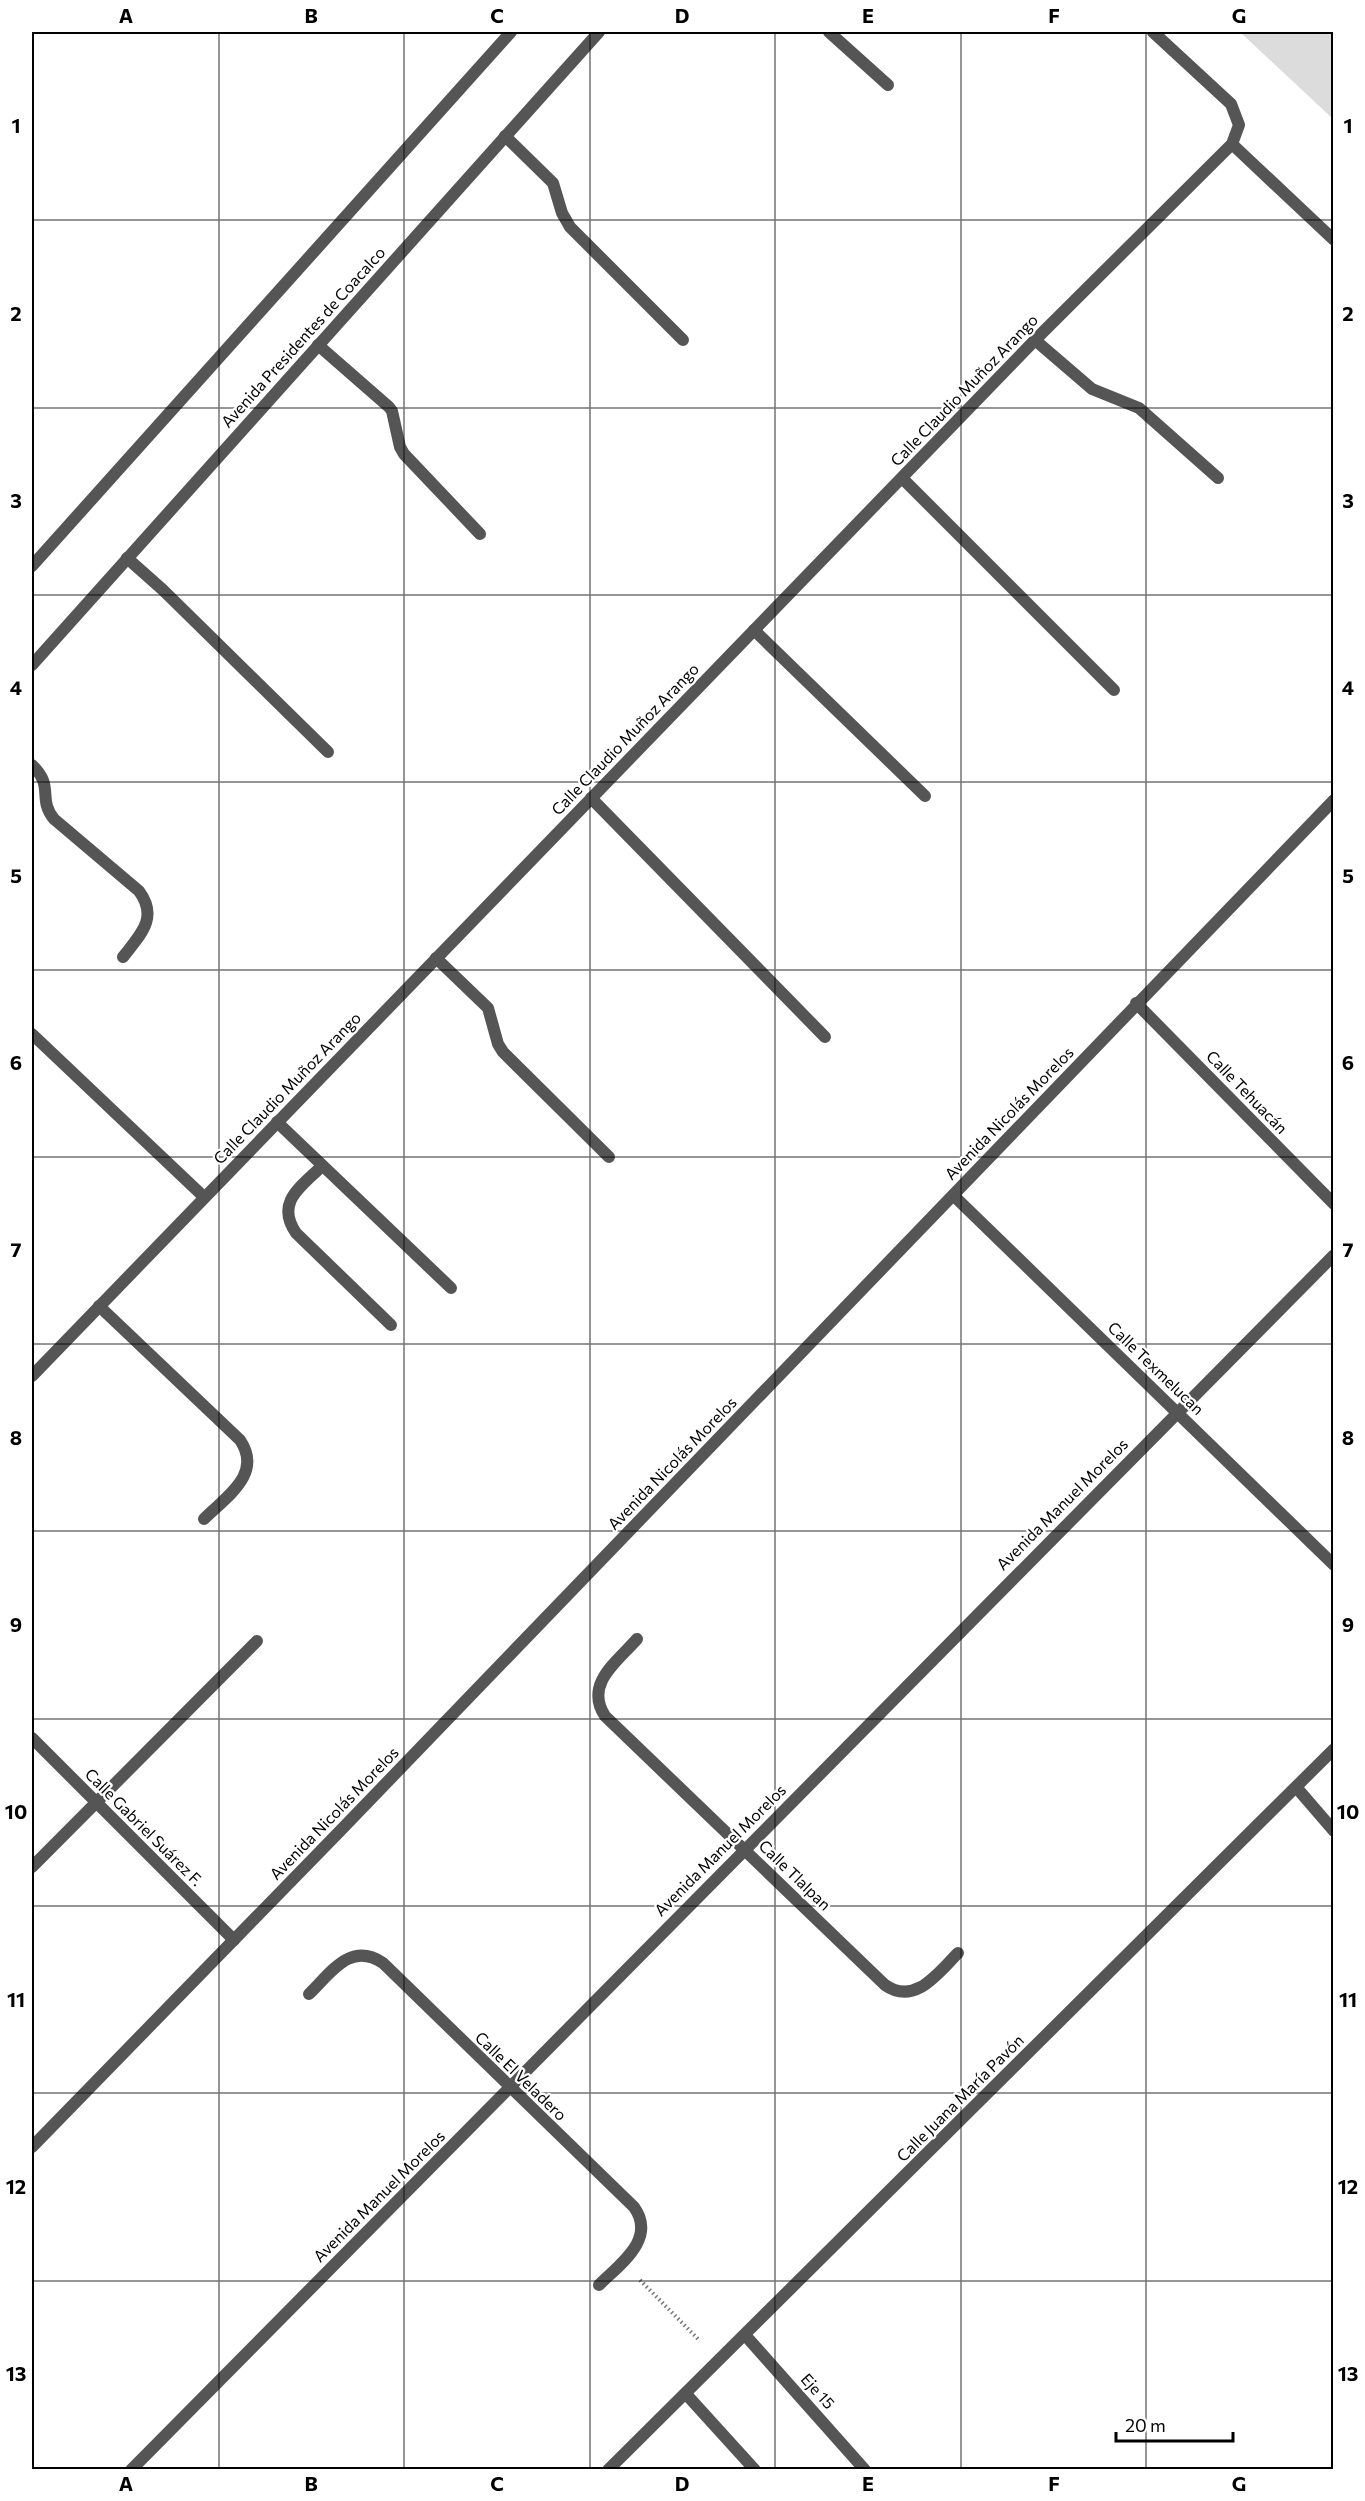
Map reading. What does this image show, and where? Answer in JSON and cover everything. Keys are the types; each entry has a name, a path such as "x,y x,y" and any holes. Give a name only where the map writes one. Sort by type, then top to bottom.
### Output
{"street":[{"path":"32,566 511,32"},
{"name":"Avenida Presidentes de Coacalco","path":"32,665 599,32"},
{"path":"829,32 888,85"},
{"name":"Calle Claudio Muñoz Arango","path":"32,1376 1035,340 1232,144 1239,125 1231,104 1153,32"},
{"path":"505,136 553,183 562,213 570,227 683,340"},
{"path":"1232,144 1334,240"},
{"path":"1035,340 1092,389 1139,408 1218,478"},
{"path":"318,345 389,407 404,454 480,534"},
{"path":"902,478 1114,690"},
{"path":"127,558 163,590 327,752"},
{"path":"754,630 925,796"},
{"path":"32,765 44,779 45,804 54,819 145,899 147,921 123,957"},
{"path":"591,798 825,1037"},
{"name":"Avenida Nicolás Morelos","path":"32,2147 954,1196 1136,1003 1334,800"},
{"path":"436,958 488,1008 498,1044 504,1052 609,1157"},
{"name":"Calle Tehuacán","path":"1136,1003 1334,1204"},
{"path":"32,1034 204,1197"},
{"path":"276,1122 451,1288"},
{"path":"322,1166 290,1200 287,1212 290,1223 296,1233 391,1325"},
{"name":"Calle Texmelucan","path":"954,1196 1334,1565"},
{"name":"Avenida Manuel Morelos","path":"131,2469 1334,1255"},
{"path":"99,1306 240,1440 247,1450 249,1461 247,1472 241,1482 204,1519"},
{"name":"Calle Tlalpan","path":"637,1639 599,1686 597,1696 606,1716 894,1991 904,1993 915,1991 925,1985 958,1953"},
{"path":"32,1867 95,1801 257,1641"},
{"name":"Calle Gabriel Suárez F.","path":"32,1738 234,1940"},
{"name":"Calle Juana María Pavón","path":"608,2469 720,2361 1334,1749"},
{"path":"1296,1787 1334,1832"},
{"name":"Calle El Veladero","path":"309,1994 351,1956 363,1953 383,1962 509,2088 634,2207 641,2217 643,2228 641,2239 599,2285"},
{"name":"Eje 15","path":"745,2335 865,2469"},
{"path":"686,2394 755,2469"}],"path":[{"path":"622,2262 720,2361"}],"shaded area":[{"path":"1240,32 1333,32 1333,119"}]}
